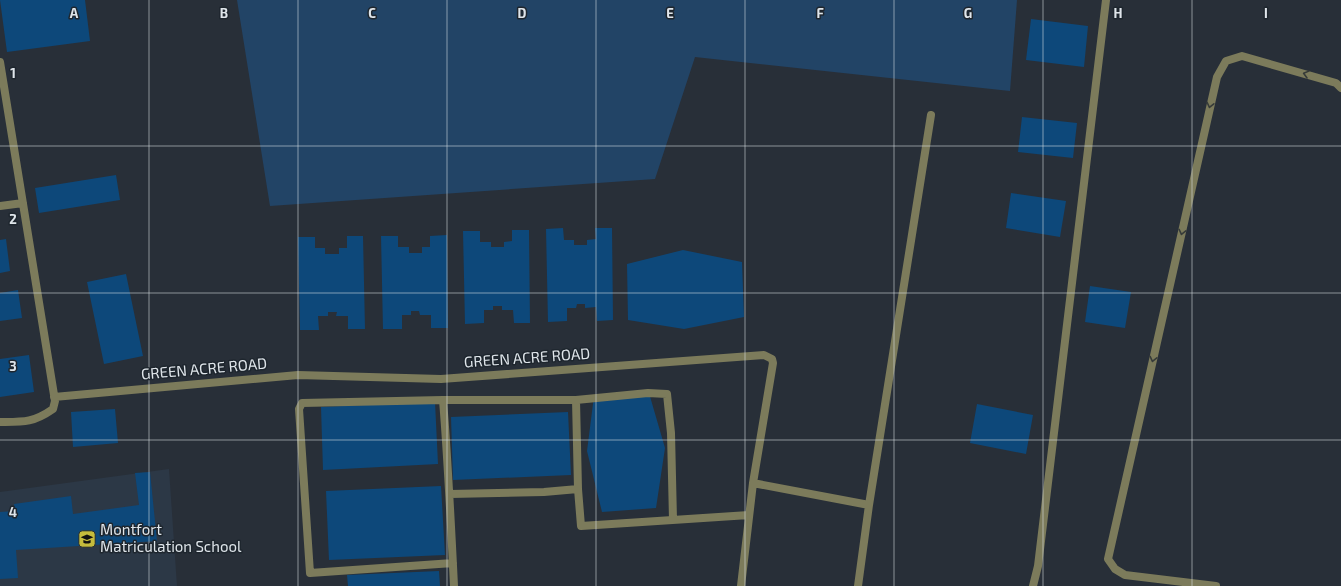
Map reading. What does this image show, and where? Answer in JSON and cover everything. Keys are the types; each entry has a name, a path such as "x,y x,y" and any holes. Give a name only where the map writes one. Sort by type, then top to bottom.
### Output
{"street":[{"path":"1033,586 1038,566 1106,0"},
{"path":"1216,586 1125,576 1116,569 1108,559 1217,77 1226,61 1242,56 1336,83 1341,88"},
{"path":"0,62 55,401 53,410 44,416 26,422 0,422"},
{"path":"858,586 869,505 931,115"},
{"path":"0,206 23,203"},
{"name":"GREEN ACRE ROAD","path":"54,397 298,375 441,379 764,355 772,359 773,363 753,483 741,586"},
{"path":"453,563 310,573 299,410 302,403 443,400 576,400 648,393 666,394 671,433 672,520"},
{"path":"443,400 450,494 454,586"},
{"path":"576,400 578,489 581,526 749,515"},
{"path":"753,483 869,505"},
{"path":"450,494 544,492 578,489"}],"shaded area":[{"path":"237,0 1017,0 1010,91 695,57 655,179 270,206"},
{"name":"Montfort Matriculation School","path":"169,469 177,586 0,586 0,492"}],"building":[{"path":"0,0 85,0 90,41 7,52"},
{"path":"1031,19 1088,26 1084,67 1026,60"},
{"path":"1022,117 1077,123 1073,158 1018,152"},
{"path":"116,175 120,200 39,213 35,188"},
{"path":"1011,193 1066,201 1060,237 1006,228"},
{"path":"563,228 564,240 574,240 574,245 587,245 587,240 596,239 595,228 612,228 613,320 597,321 596,307 585,308 585,304 577,304 576,308 567,308 567,321 548,322 546,229"},
{"path":"512,230 529,230 530,323 514,323 513,310 502,310 502,306 493,306 493,310 484,310 484,323 465,324 463,231 480,231 480,242 491,242 491,247 504,247 504,242 512,241"},
{"path":"447,235 448,328 431,328 431,315 420,315 419,311 411,311 411,315 402,315 402,329 383,329 381,236 398,236 398,247 409,247 409,253 422,253 422,247 430,247 430,236"},
{"path":"347,236 363,236 365,329 348,329 348,316 336,316 337,312 328,312 328,316 318,316 319,330 300,330 298,237 315,237 315,248 325,248 325,254 339,254 339,248 347,248"},
{"path":"6,239 10,271 0,273 0,240"},
{"path":"683,250 742,262 744,317 684,329 628,320 627,264"},
{"path":"126,274 143,356 104,364 87,282"},
{"path":"1090,286 1131,292 1125,328 1085,322"},
{"path":"18,290 22,318 0,321 0,293"},
{"path":"29,355 34,392 0,397 0,359"},
{"path":"649,393 665,448 656,508 602,512 587,451 594,396"},
{"path":"435,402 438,464 323,470 321,407"},
{"path":"977,404 1033,415 1026,454 970,443"},
{"path":"115,409 118,443 73,447 71,412"},
{"path":"568,412 571,475 453,480 451,417"},
{"path":"150,472 157,541 16,550 18,578 0,579 0,512 15,511 14,504 71,496 73,514 139,505 135,473"},
{"path":"441,486 445,555 329,560 326,491"},
{"path":"439,571 440,586 348,586 347,575"}],"place":[{"name":"Montfort Matriculation School","path":"87,539"}]}
